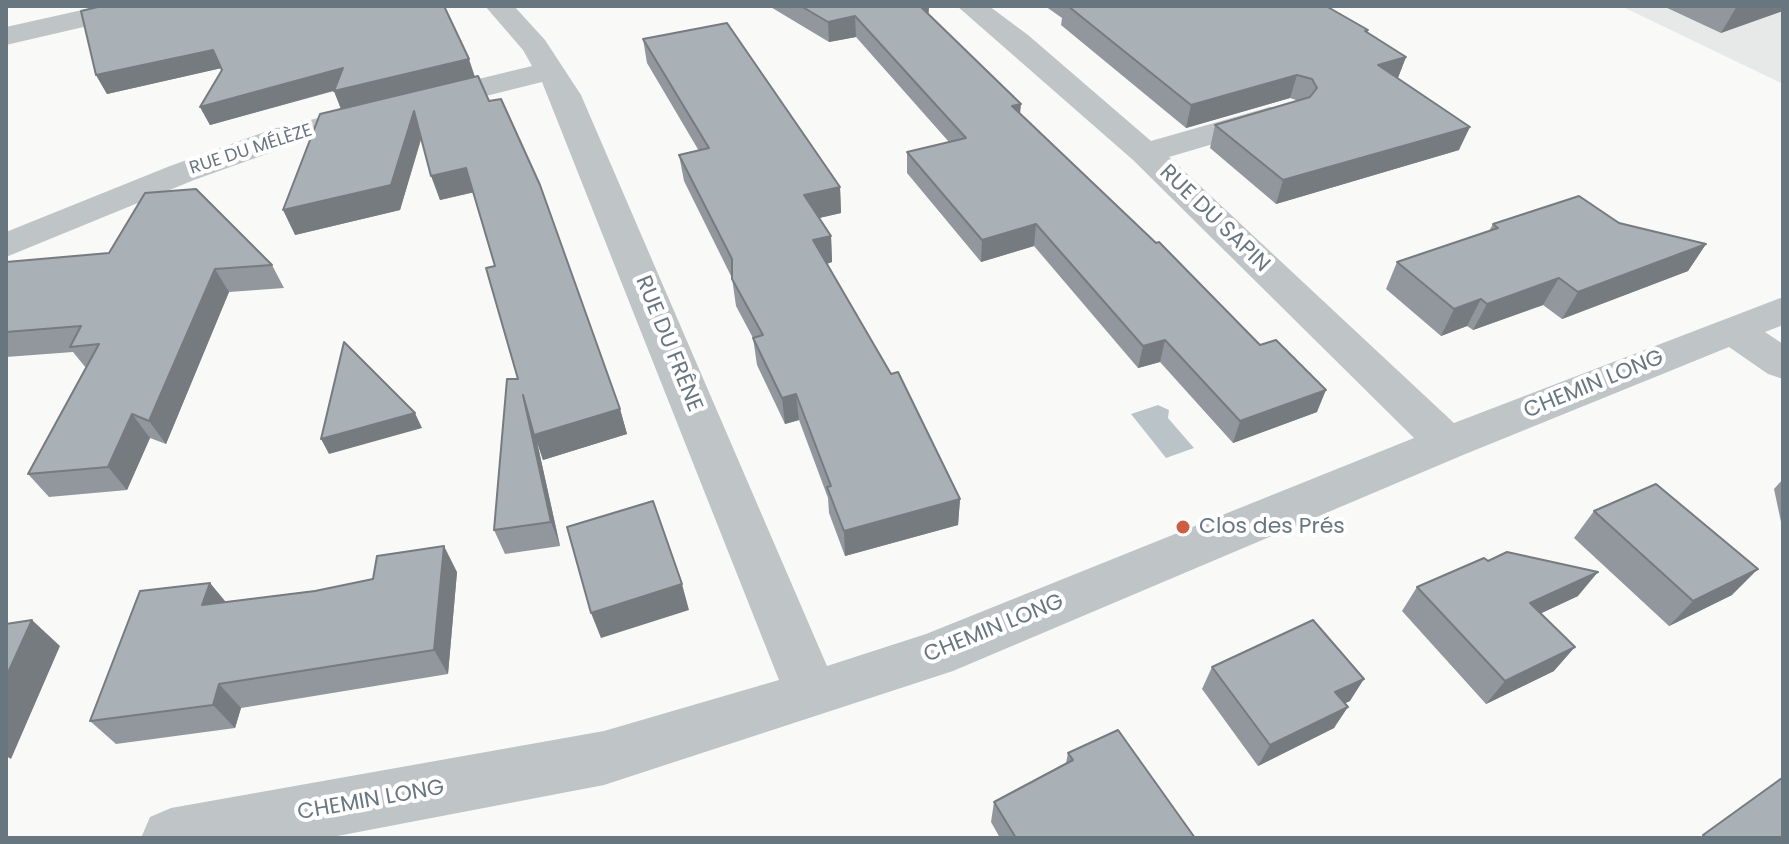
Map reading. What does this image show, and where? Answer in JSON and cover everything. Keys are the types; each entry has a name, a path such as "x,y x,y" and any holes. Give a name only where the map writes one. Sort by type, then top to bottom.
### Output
{"street":[{"path":"6,36 138,6"},
{"name":"RUE DU FRÊNE","path":"499,6 535,46 565,95 812,695"},
{"name":"RUE DU SAPIN","path":"971,6 1018,41 1145,153 1447,443"},
{"name":"RUE DU MÉLÈZE","path":"6,245 182,173 285,136 550,71"},
{"path":"1145,153 1291,111"},
{"name":"CHEMIN LONG","path":"171,838 604,758 812,695 934,655 1447,443 1783,310"},
{"path":"1732,330 1783,364"}],"shaded area":[{"path":"1621,6 1783,6 1783,84"},
{"path":"1158,405 1169,410 1168,418 1194,448 1166,458 1131,414"}],"building":[{"path":"102,6 444,6 469,59 334,91 343,68 200,107 222,70 213,50 96,75 81,11"},
{"path":"801,6 920,6 1021,104 1012,106 1156,243 1159,242 1260,345 1276,340 1326,390 1240,421 1165,340 1143,346 1036,224 982,240 907,152 966,138 855,16 828,22"},
{"path":"1068,6 1326,6 1406,57 1378,65 1470,127 1283,180 1215,125 1310,97 1317,88 1312,79 1297,75 1191,105"},
{"path":"727,23 840,187 804,195 831,236 813,240 891,374 898,372 960,499 844,531 827,487 831,486 796,394 782,398 753,338 763,335 732,279 732,259 679,155 709,148 643,39"},
{"path":"478,76 489,101 501,99 540,185 620,409 534,435 523,395 551,522 494,530 507,379 518,379 486,268 495,266 466,168 431,176 414,111 391,185 283,210 320,114"},
{"path":"196,189 272,265 215,269 149,421 132,414 108,467 28,474 99,344 70,347 81,326 6,332 6,262 109,253 145,193"},
{"path":"1579,196 1619,223 1706,244 1578,292 1559,278 1487,304 1481,299 1454,309 1397,262 1498,228 1493,224"},
{"path":"344,342 415,413 321,439"},
{"path":"1656,484 1758,569 1693,601 1594,511"},
{"path":"653,501 682,584 591,613 567,527"},
{"path":"444,546 434,650 219,684 213,705 90,721 140,591 210,583 202,605 315,591 373,579 377,556"},
{"path":"1507,552 1598,572 1530,603 1575,647 1505,681 1417,587 1484,558 1488,561"},
{"path":"32,620 6,677 6,624"},
{"path":"1313,620 1364,679 1335,692 1348,707 1270,745 1212,667"},
{"path":"1118,730 1195,838 1016,838 994,802 1073,760 1068,753"},
{"path":"1782,778 1783,838 1706,838 1703,835"}],"place":[{"name":"Clos des Prés","path":"1183,527"}]}
